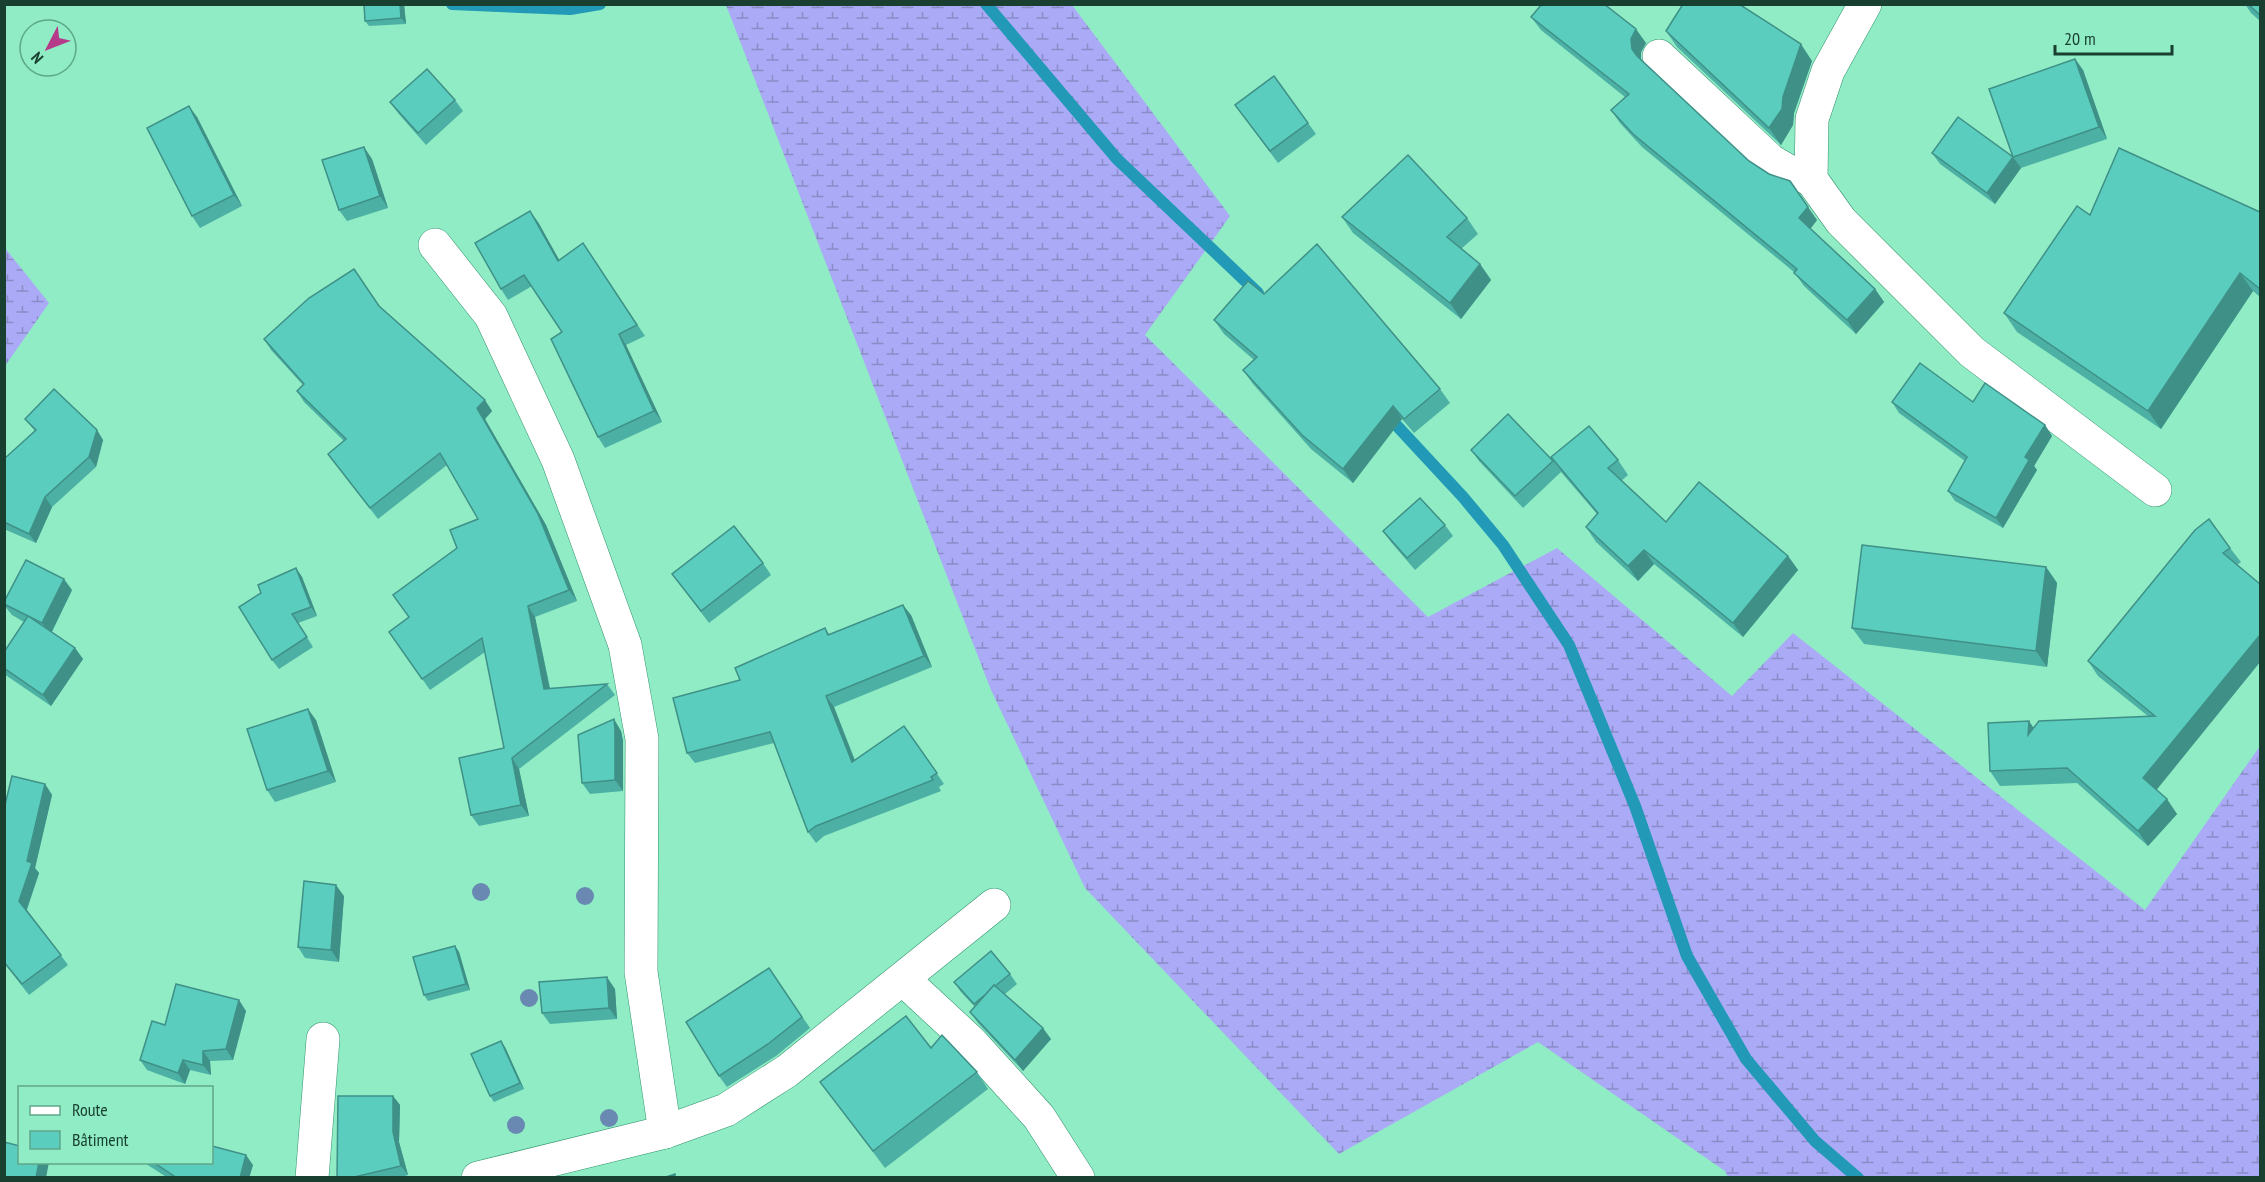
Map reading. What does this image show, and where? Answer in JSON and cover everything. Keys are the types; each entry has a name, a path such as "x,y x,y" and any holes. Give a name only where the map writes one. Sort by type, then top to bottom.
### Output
{"street":[{"path":"1811,179 1812,119 1828,71 1865,4"},
{"path":"1659,56 1771,161 1788,171 1811,179 1841,221 1972,352 2155,490"},
{"path":"435,245 491,316 558,460 625,645 642,739 641,972 665,1132"},
{"path":"477,1178 665,1132 726,1110 787,1071 994,905"},
{"path":"903,978 971,1042 1039,1117 1078,1178"},
{"path":"312,1178 323,1039"}],"green space":[{"path":"726,5 1072,5 1230,216 1145,335 1428,617 1557,548 1732,696 1793,633 2145,910 2260,746 2260,1177 1728,1177 1725,1171 1538,1042 1339,1154 1085,888 991,690"},
{"path":"5,248 49,303 5,366"}],"building":[{"path":"364,4 400,4 401,18 365,21"},
{"path":"1542,4 1604,4 1636,29 1631,39 1632,49 1637,56 1749,161 1769,174 1790,181 1808,207 1799,218 1875,289 1847,320 1794,273 1797,269 1633,134 1611,110 1629,94 1531,17"},
{"path":"1683,4 1739,4 1801,44 1783,97 1782,109 1769,128 1666,31"},
{"path":"2248,4 2260,4 2260,15"},
{"path":"2075,59 2099,127 2013,157 1989,89"},
{"path":"427,69 455,100 418,133 390,102"},
{"path":"1274,76 1308,123 1270,151 1235,105"},
{"path":"189,106 234,195 192,216 147,128"},
{"path":"1958,117 2013,157 1987,193 1932,153"},
{"path":"364,147 380,196 339,210 322,160"},
{"path":"2119,148 2260,212 2260,289 2240,273 2148,411 2004,313 2077,206 2090,215"},
{"path":"1408,155 1467,218 1447,237 1480,264 1450,303 1342,217"},
{"path":"530,211 558,261 583,243 637,325 619,334 654,411 598,437 551,339 562,332 524,275 501,289 475,243"},
{"path":"1317,244 1440,389 1404,419 1393,406 1343,469 1302,435 1243,370 1257,357 1214,320 1248,281 1264,294"},
{"path":"354,269 379,306 485,400 477,408 538,514 569,590 528,606 544,689 607,684 512,758 521,805 471,815 459,758 504,748 482,638 422,679 389,632 409,617 393,595 457,548 450,530 478,519 440,453 370,508 328,454 346,439 297,391 304,384 264,339 309,298"},
{"path":"1920,363 1973,402 1985,383 2045,425 2025,457 2029,460 1996,518 1948,491 1967,457 1892,402"},
{"path":"54,389 97,430 89,457 45,497 29,534 4,522 4,459 36,430 25,419"},
{"path":"1508,414 1553,461 1515,496 1471,450"},
{"path":"1589,426 1618,460 1608,468 1666,522 1699,482 1788,556 1733,623 1644,550 1628,566 1586,527 1598,513 1551,457"},
{"path":"1420,498 1445,525 1407,558 1383,531"},
{"path":"2209,519 2230,548 2223,553 2260,584 2260,635 2143,778 2167,799 2138,831 2067,768 1990,771 1988,723 2029,721 2028,735 2039,721 2155,716 2088,661 2195,530"},
{"path":"734,526 763,563 701,611 672,574"},
{"path":"1862,545 2046,567 2036,651 1852,628"},
{"path":"26,560 64,579 42,623 4,604"},
{"path":"296,568 311,607 292,614 307,637 272,660 239,607 261,593 258,585"},
{"path":"903,605 924,656 826,696 852,762 904,726 937,773 931,777 933,780 816,826 808,832 770,732 687,753 673,698 740,680 735,668 825,628 828,635"},
{"path":"28,616 75,648 43,695 4,668 4,652"},
{"path":"308,709 328,771 267,790 247,729"},
{"path":"614,719 615,780 582,783 578,735"},
{"path":"12,776 45,784 27,861 32,863 19,901 61,955 22,984 4,962 4,809"},
{"path":"304,881 336,885 331,950 298,947"},
{"path":"455,946 466,984 424,995 413,957"},
{"path":"991,951 1010,974 974,1004 954,982"},
{"path":"769,968 802,1017 768,1044 719,1076 686,1022"},
{"path":"607,977 609,1008 542,1013 539,982"},
{"path":"176,984 239,1000 226,1049 203,1051 203,1065 183,1060 178,1073 140,1060 152,1021 165,1025"},
{"path":"994,985 1043,1028 1015,1060 970,1012"},
{"path":"906,1016 931,1048 942,1035 977,1072 873,1151 820,1082"},
{"path":"501,1041 520,1083 490,1096 471,1054"},
{"path":"338,1096 393,1096 393,1132 401,1166 350,1178 337,1178"},
{"path":"4,1142 18,1146 18,1164 39,1164 36,1178 4,1178"},
{"path":"213,1146 246,1155 240,1178 177,1178 156,1164 213,1164"},
{"path":"675,1174 675,1178 663,1178"}],"waterway":[{"path":"452,4 570,9 600,4"},
{"path":"986,4 1117,159 1258,293"},
{"path":"1386,414 1463,497 1503,545 1569,645 1635,806 1687,956 1746,1059 1815,1141 1858,1178"}]}
